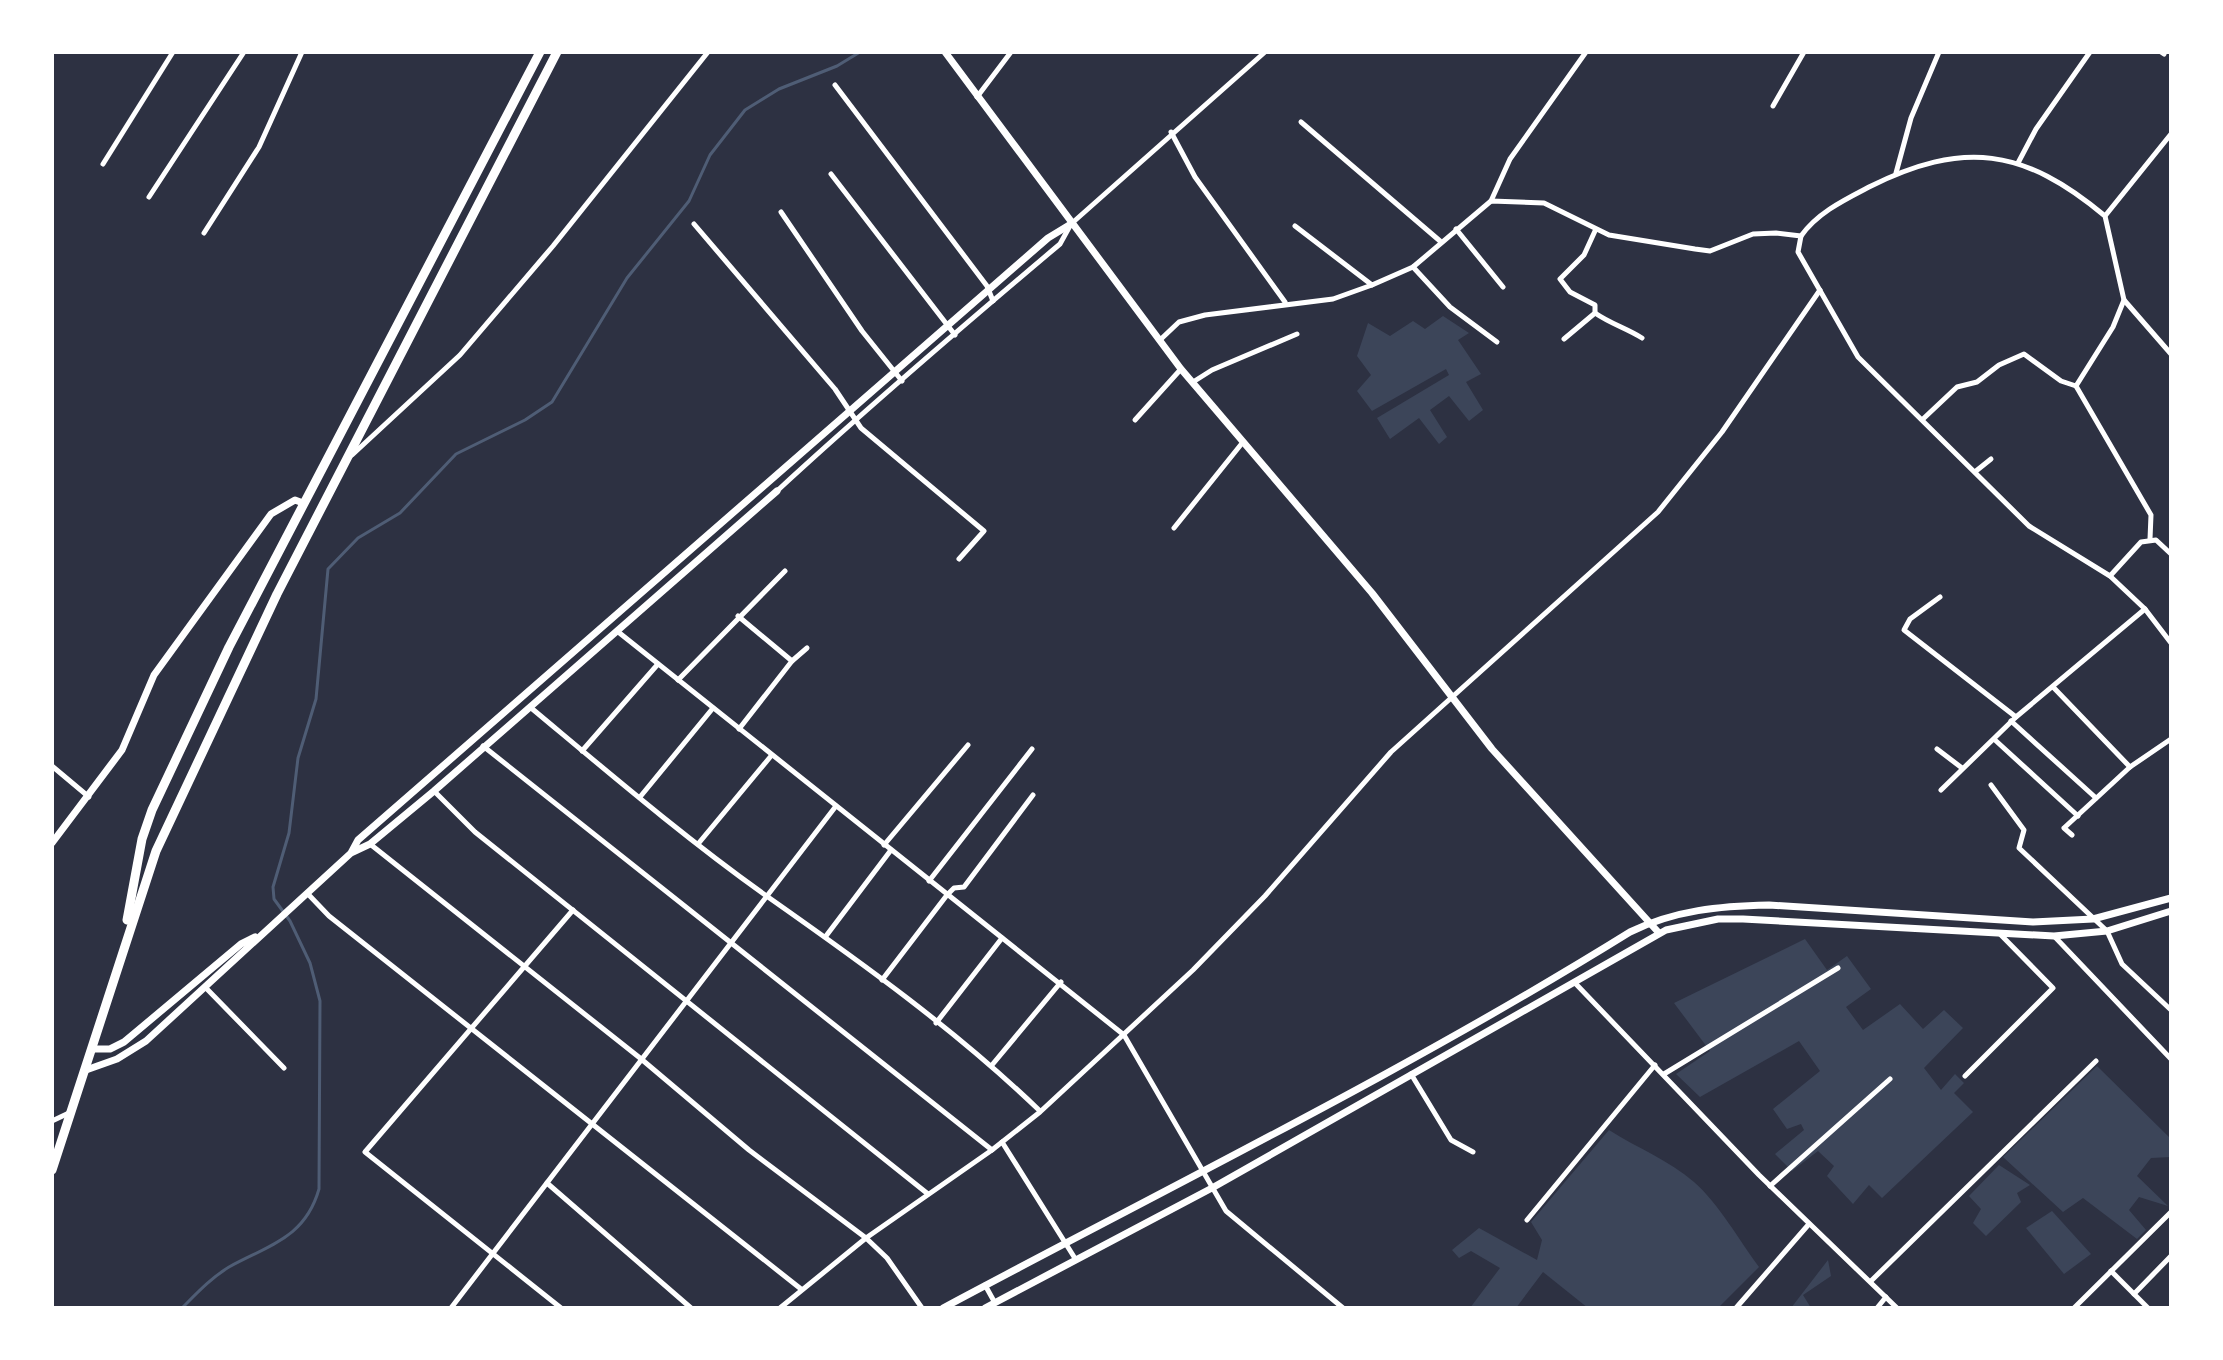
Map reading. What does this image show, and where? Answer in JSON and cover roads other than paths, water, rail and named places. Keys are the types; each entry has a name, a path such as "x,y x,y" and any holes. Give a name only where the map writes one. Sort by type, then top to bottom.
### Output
{"highway":[{"path":"122,947 142,839 152,810 229,647 540,52"},
{"path":"52,1170 86,1070 122,947 156,851 277,594 557,52"}],"street":[{"path":"103,164 173,52"},
{"path":"149,197 244,52"},
{"path":"204,233 259,147 302,52"},
{"path":"347,459 460,355 553,246 708,52"},
{"path":"945,52 1181,369 1372,593 1510,769 1659,933"},
{"path":"976,97 1011,52"},
{"path":"351,853 358,840 1048,238 1071,224 1171,132 1265,52"},
{"path":"1160,340 1179,322 1285,302 1333,299 1413,267 1440,241 1491,201 1510,159 1586,52"},
{"path":"1773,106 1804,52"},
{"path":"2018,163 2036,129 2090,52"},
{"path":"1896,173 1911,118 1936,53"},
{"path":"835,85 978,273 993,301"},
{"path":"1301,122 1440,241"},
{"path":"1171,132 1195,177 1285,302"},
{"path":"2105,216 2171,134"},
{"path":"2171,354 2124,300 2105,216 2043,173 2018,163 1962,158 1913,165 1822,214 1801,236 1798,252 1858,357 2029,526 2110,576 2145,609 2171,643"},
{"path":"831,174 955,335"},
{"path":"1491,201 1522,199 1544,203 1595,231 1626,239 1710,251 1753,234 1801,236"},
{"path":"781,212 902,381"},
{"path":"694,224 850,411 854,420 984,531 959,559"},
{"path":"86,1070 130,1052 206,988 257,936 351,853 370,844 434,791 854,420 1060,244 1071,224"},
{"path":"1295,226 1372,285"},
{"path":"1456,229 1503,287"},
{"path":"1595,231 1584,255 1560,279 1570,292 1595,305 1595,313"},
{"path":"1413,267 1450,307 1497,342"},
{"path":"780,1308 866,1238 992,1150 1040,1112 1124,1035 1265,896 1391,752 1658,512 1722,432 1820,290"},
{"path":"2076,386 2113,327 2124,300"},
{"path":"1595,313 1617,329 1627,329 1642,338"},
{"path":"1564,339 1595,313"},
{"path":"1193,382 1212,370 1297,334"},
{"path":"1923,419 1957,387 1977,382 1999,365 2024,354 2061,381 2076,386 2151,515 2150,539"},
{"path":"1135,420 1181,369"},
{"path":"1174,528 1244,442"},
{"path":"1976,471 1991,459"},
{"path":"52,843 90,797 122,750 154,675 222,580 271,514 295,500 303,503"},
{"path":"2110,576 2141,542 2150,539 2161,543 2171,554"},
{"path":"678,680 785,571"},
{"path":"1940,597 1910,619 1904,630 2014,719 2096,798"},
{"path":"1941,790 2014,719 2145,609"},
{"path":"738,616 792,661"},
{"path":"617,631 1124,1035 1226,1211 1343,1308"},
{"path":"739,729 792,661 807,648"},
{"path":"582,751 658,664"},
{"path":"2054,688 2130,767"},
{"path":"530,707 698,844 826,936 992,1065 1040,1112"},
{"path":"640,797 713,708"},
{"path":"2072,835 2064,828 2130,767 2171,739"},
{"path":"1995,740 2078,816"},
{"path":"884,845 968,745"},
{"path":"482,746 729,945 992,1150"},
{"path":"929,881 1032,749"},
{"path":"1937,749 1962,768"},
{"path":"698,844 771,756"},
{"path":"52,766 90,797"},
{"path":"1991,785 2024,830 2019,848 2107,931 2122,964 2171,1010"},
{"path":"434,791 475,832 928,1194"},
{"path":"882,980 947,895 954,888 964,887 1033,795"},
{"path":"451,1308 589,1124 836,806"},
{"path":"370,844 640,1058 749,1150 866,1238 887,1258 922,1308"},
{"path":"826,936 891,850"},
{"path":"307,893 329,916 801,1289"},
{"path":"943,1308 1203,1173 1649,923 1695,910 1769,905 2033,922 2093,919 2171,898"},
{"path":"561,1308 365,1152 573,910"},
{"path":"985,1308 1212,1188 1659,933 1718,919 1743,919 2054,936 2107,931 2171,911"},
{"path":"1965,1076 2053,988 1999,933"},
{"path":"92,1049 110,1049 124,1042 241,944 257,936"},
{"path":"2054,936 2171,1059"},
{"path":"936,1023 1002,938"},
{"path":"1664,1074 1838,968"},
{"path":"992,1065 1061,982"},
{"path":"1575,983 1770,1186 1897,1308"},
{"path":"206,988 284,1068"},
{"path":"1871,1281 2096,1061"},
{"path":"1527,1220 1655,1065"},
{"path":"1411,1074 1451,1140 1473,1152"},
{"path":"1770,1186 1890,1079"},
{"path":"52,1121 72,1111"},
{"path":"1002,1142 1076,1260"},
{"path":"547,1183 691,1308"},
{"path":"2074,1308 2171,1212"},
{"path":"1736,1308 1809,1224"},
{"path":"2134,1294 2171,1256"},
{"path":"2111,1271 2148,1308"},
{"path":"985,1285 995,1303"},
{"path":"1877,1308 1886,1297"},
{"path":"2134,1308 2141,1301"}],"waterway":[{"path":"182,1308 222,1271 271,1246 295,1229 313,1206 319,1189 320,1001 310,963 290,921 274,899 273,887 289,833 298,758 316,699 328,569 358,538 400,513 456,454 525,420 552,402 627,278 689,201 710,155 745,110 779,89 837,66 860,52"}]}
